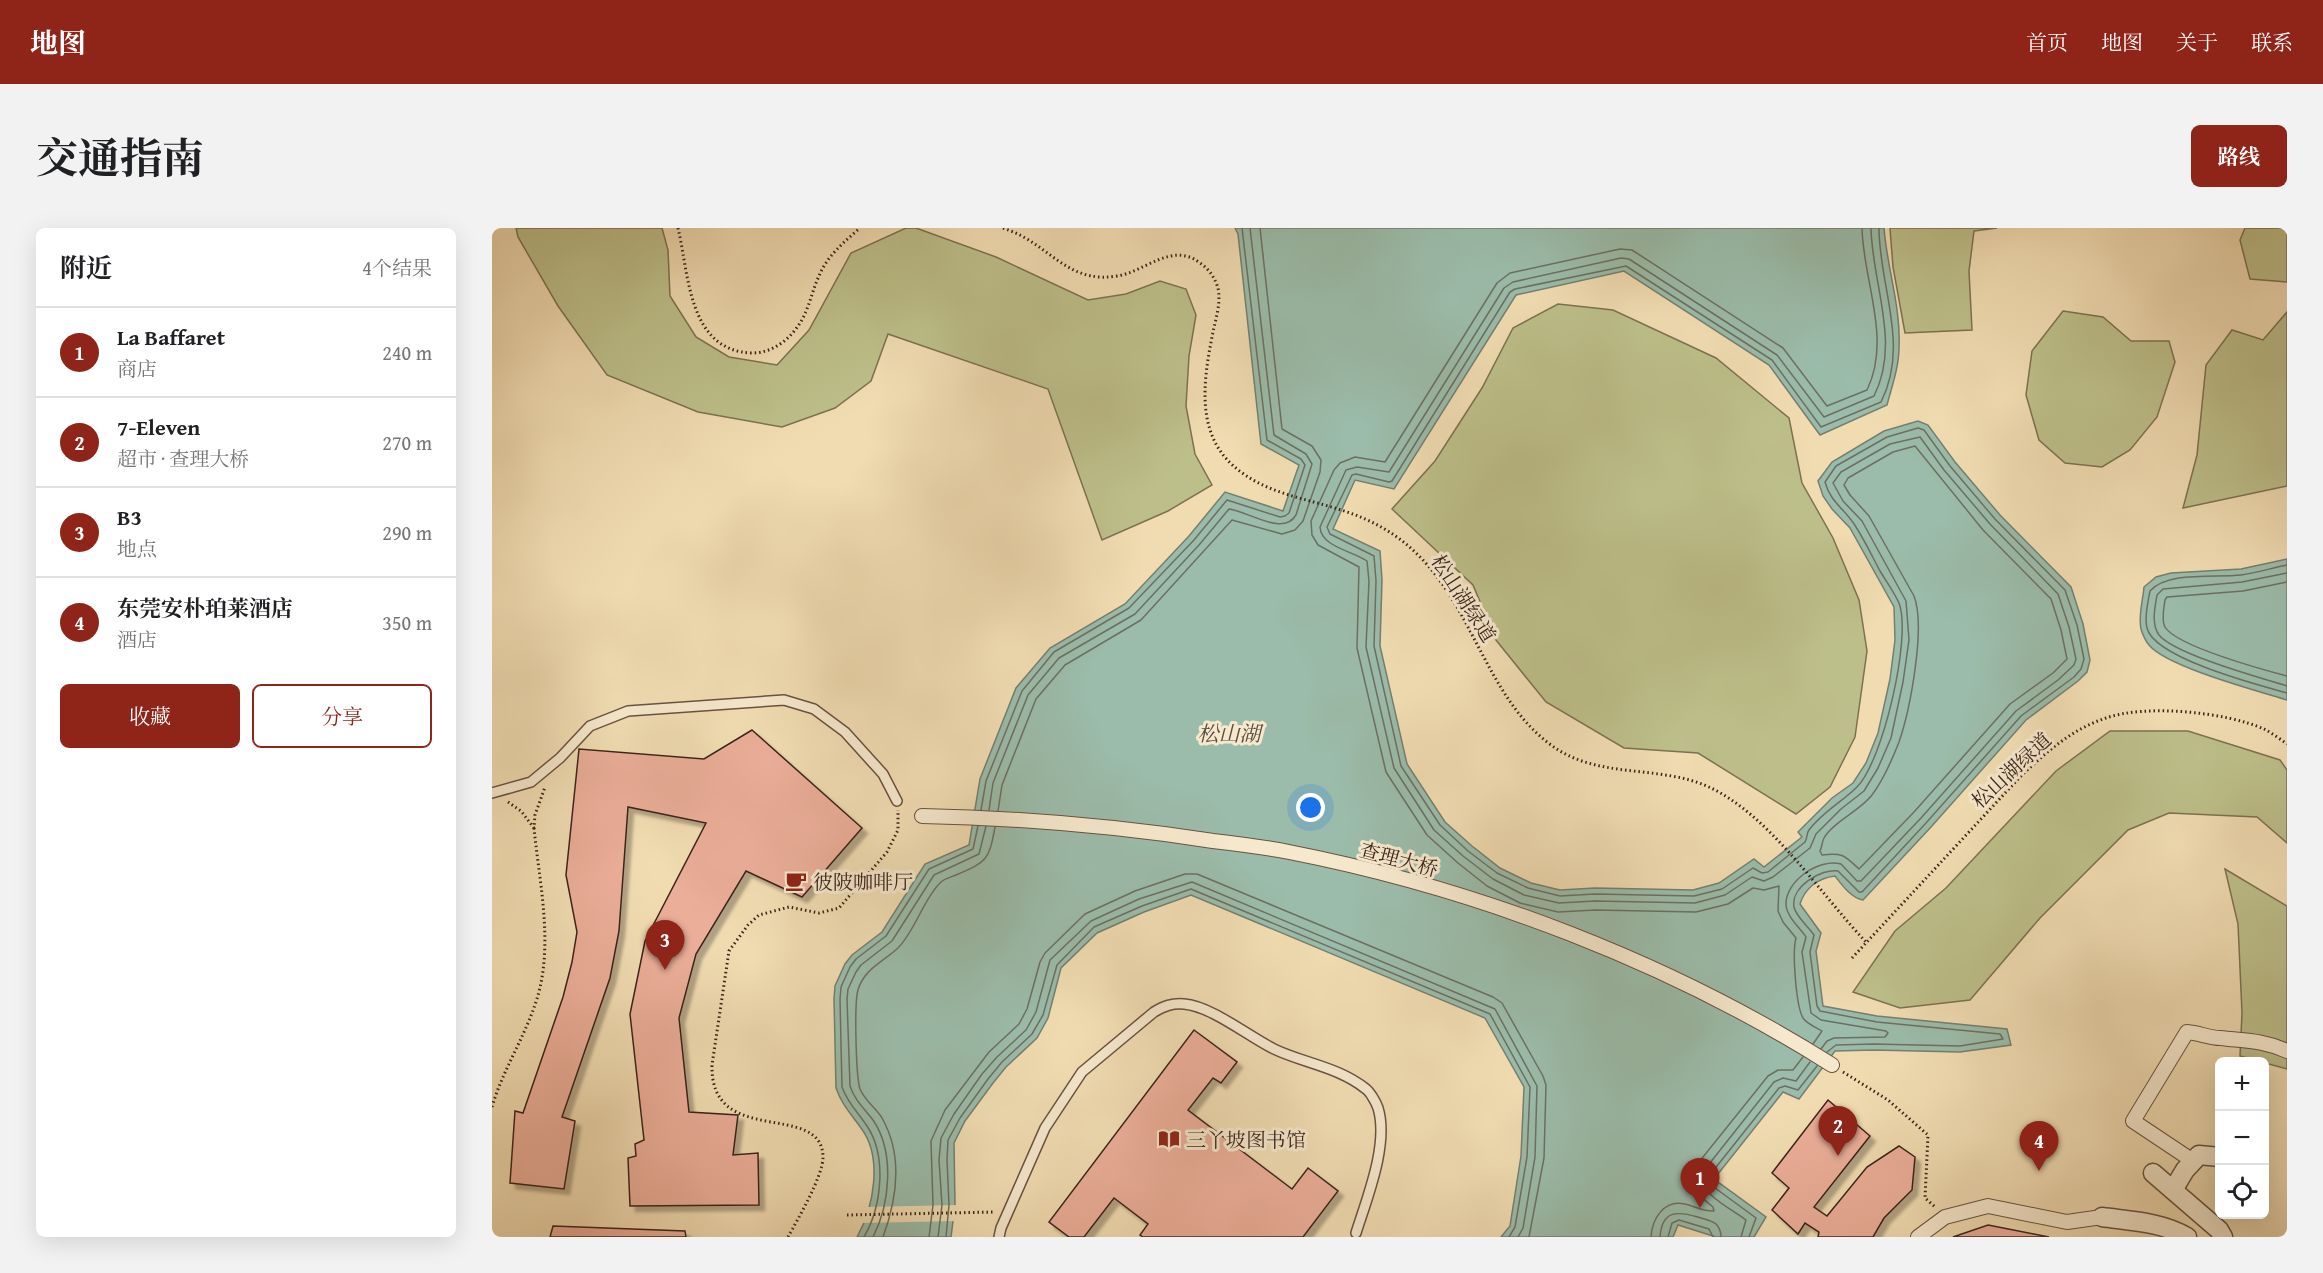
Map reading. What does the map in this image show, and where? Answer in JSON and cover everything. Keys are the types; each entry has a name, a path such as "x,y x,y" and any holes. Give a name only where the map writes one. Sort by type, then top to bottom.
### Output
{"street":[{"name":"查理大桥","path":"922,816 1004,818 1091,825 1288,852 1375,872 1475,901 1575,936 1678,979 1779,1031 1832,1065"},
{"path":"2193,1161 2133,1121 2187,1032 2271,1044 2287,1051"},
{"path":"2173,1190 2185,1170 2199,1155 2215,1157"},
{"path":"2153,1173 2173,1190 2214,1216 2223,1237"},
{"path":"1918,1237 1945,1216 1988,1206 2067,1222 2102,1217 2154,1224 2177,1231 2187,1237"}],"lane":[{"path":"497,795 531,782 552,765 590,726 628,711 784,700 814,709 845,732 883,774 897,801"},
{"path":"999,1237 1045,1128 1082,1072 1154,1011 1167,1004 1186,1004 1212,1014 1275,1049 1351,1079 1368,1090 1378,1107 1380,1137 1374,1175 1356,1233"}],"path":[{"path":"678,228 697,314 708,333 719,343 736,351 754,353 770,350 788,340 801,321 820,273 830,257 860,228"},
{"name":"松山湖绿道","path":"1003,228 1026,238 1055,261 1073,271 1101,277 1117,277 1130,273 1166,256 1184,255 1196,259 1209,270 1218,289 1218,305 1204,380 1204,409 1210,433 1220,452 1241,472 1275,490 1342,510 1398,536 1426,564 1462,616 1518,713 1534,731 1553,747 1576,759 1603,768 1660,775 1709,787 1752,816 1800,865 1867,943"},
{"name":"松山湖绿道","path":"1852,958 2020,777 2045,753 2081,728 2106,717 2120,715 2195,712 2240,720 2265,729 2287,744"},
{"path":"492,1107 498,1085 531,1016 541,985 546,949 534,828 535,815 552,765"},
{"path":"497,795 522,811 534,828"},
{"path":"788,1237 817,1179 823,1156 816,1138 807,1131 795,1126 765,1122 740,1114 723,1103 717,1094 712,1081 712,1065 729,951 748,925 759,915 789,907 819,913 839,908 887,852 898,830 897,801"},
{"path":"1832,1065 1888,1100 1928,1135 1925,1198 1945,1216"},
{"path":"847,1215 984,1213"}],"green space":[{"path":"516,228 662,228 668,250 670,296 696,337 729,357 777,365 809,330 851,253 906,228 916,228 996,257 1088,300 1126,294 1160,281 1186,289 1196,315 1189,356 1186,406 1195,454 1212,485 1168,511 1102,540 1048,389 888,334 871,381 835,408 782,427 698,412 607,375 558,306 518,237"},
{"path":"1890,228 1997,228 1974,231 1969,271 1972,330 1905,333 1893,267"},
{"path":"2245,228 2287,228 2287,282 2250,279 2240,240"},
{"path":"1558,304 1613,310 1716,358 1789,418 1802,483 1833,538 1859,600 1867,651 1855,737 1830,787 1796,814 1698,753 1624,748 1546,702 1496,640 1473,585 1392,509 1435,461 1482,388 1513,328"},
{"path":"2063,311 2103,317 2131,341 2169,341 2175,362 2157,417 2130,450 2102,467 2065,463 2039,440 2026,395 2032,351"},
{"path":"2287,312 2287,486 2183,508 2197,455 2206,365 2232,330 2263,340"},
{"path":"2110,731 2188,731 2280,760 2287,770 2287,843 2257,817 2169,813 2128,830 2040,918 1970,1000 1900,1008 1853,992 1895,931 1946,888 2056,771"},
{"path":"2225,869 2287,906 2287,1069 2269,1064 2269,1057 2240,1056 2242,1013 2238,924"}],"water":[{"name":"松山湖","path":"1235,228 1884,228 1899,332 1898,362 1887,405 1820,435 1769,365 1624,271 1516,295 1394,489 1355,480 1333,529 1380,551 1382,580 1380,646 1407,764 1445,822 1500,868 1531,883 1560,890 1595,888 1693,890 1719,883 1754,859 1764,867 1802,837 1798,832 1832,798 1853,783 1866,763 1878,733 1890,679 1895,640 1894,607 1850,528 1823,496 1818,481 1832,462 1884,431 1918,421 1928,425 1955,462 2000,515 2071,587 2083,624 2090,660 2087,672 2026,720 1863,900 1851,894 1835,876 1813,885 1805,893 1800,904 1821,933 1816,951 1823,1006 1877,1016 2007,1029 2011,1045 1960,1052 1835,1051 1799,1099 1783,1092 1714,1179 1766,1217 1754,1237 1716,1237 1678,1225 1673,1237 1501,1237 1510,1226 1521,1156 1524,1087 1485,1018 1191,895 1144,912 1097,933 1061,968 1048,1018 1037,1038 1006,1067 993,1083 965,1121 954,1143 955,1205 951,1237 857,1237 872,1197 874,1167 868,1140 836,1088 834,999 835,986 845,964 852,955 882,932 925,864 969,845 980,779 1016,688 1050,648 1125,604 1189,536 1225,492 1283,511 1299,465 1261,444 1238,234"},
{"path":"2287,559 2287,700 2193,670 2159,653 2147,642 2140,624 2140,613 2144,587 2156,577 2171,573 2241,569"}],"pier":[{"path":"958,1205 957,1221 861,1223 866,1207"}],"building":[{"path":"752,730 862,828 802,897 746,871 696,954 679,1018 689,1112 738,1115 733,1155 758,1153 759,1205 630,1206 628,1158 636,1156 635,1144 644,1140 630,1014 645,941 706,823 628,807 619,931 610,978 562,1117 575,1121 564,1189 510,1183 515,1111 523,1113 563,997 577,932 566,875 579,749 704,759"},
{"name":"三丫坡图书馆","path":"1194,1030 1237,1062 1221,1083 1213,1078 1188,1110 1292,1189 1308,1168 1338,1191 1303,1237 1143,1237 1140,1235 1148,1224 1114,1198 1084,1237 1069,1237 1049,1222"},
{"path":"1828,1100 1870,1136 1814,1207 1827,1216 1867,1167 1899,1146 1915,1157 1912,1190 1884,1218 1873,1237 1818,1237 1819,1232 1805,1223 1798,1234 1772,1210 1789,1188 1772,1173"},
{"path":"1988,1225 2049,1237 1953,1237"},
{"path":"553,1226 685,1231 686,1237 550,1237"}],"place":[{"name":"彼陂咖啡厅","path":"796,881"},
{"name":"B3","path":"665,970"},
{"name":"三丫坡图书馆","path":"1169,1139"},
{"name":"7-Eleven","path":"1838,1156"},
{"name":"东莞安朴珀莱酒店","path":"2039,1171"},
{"name":"La Baffaret","path":"1700,1208"}]}
